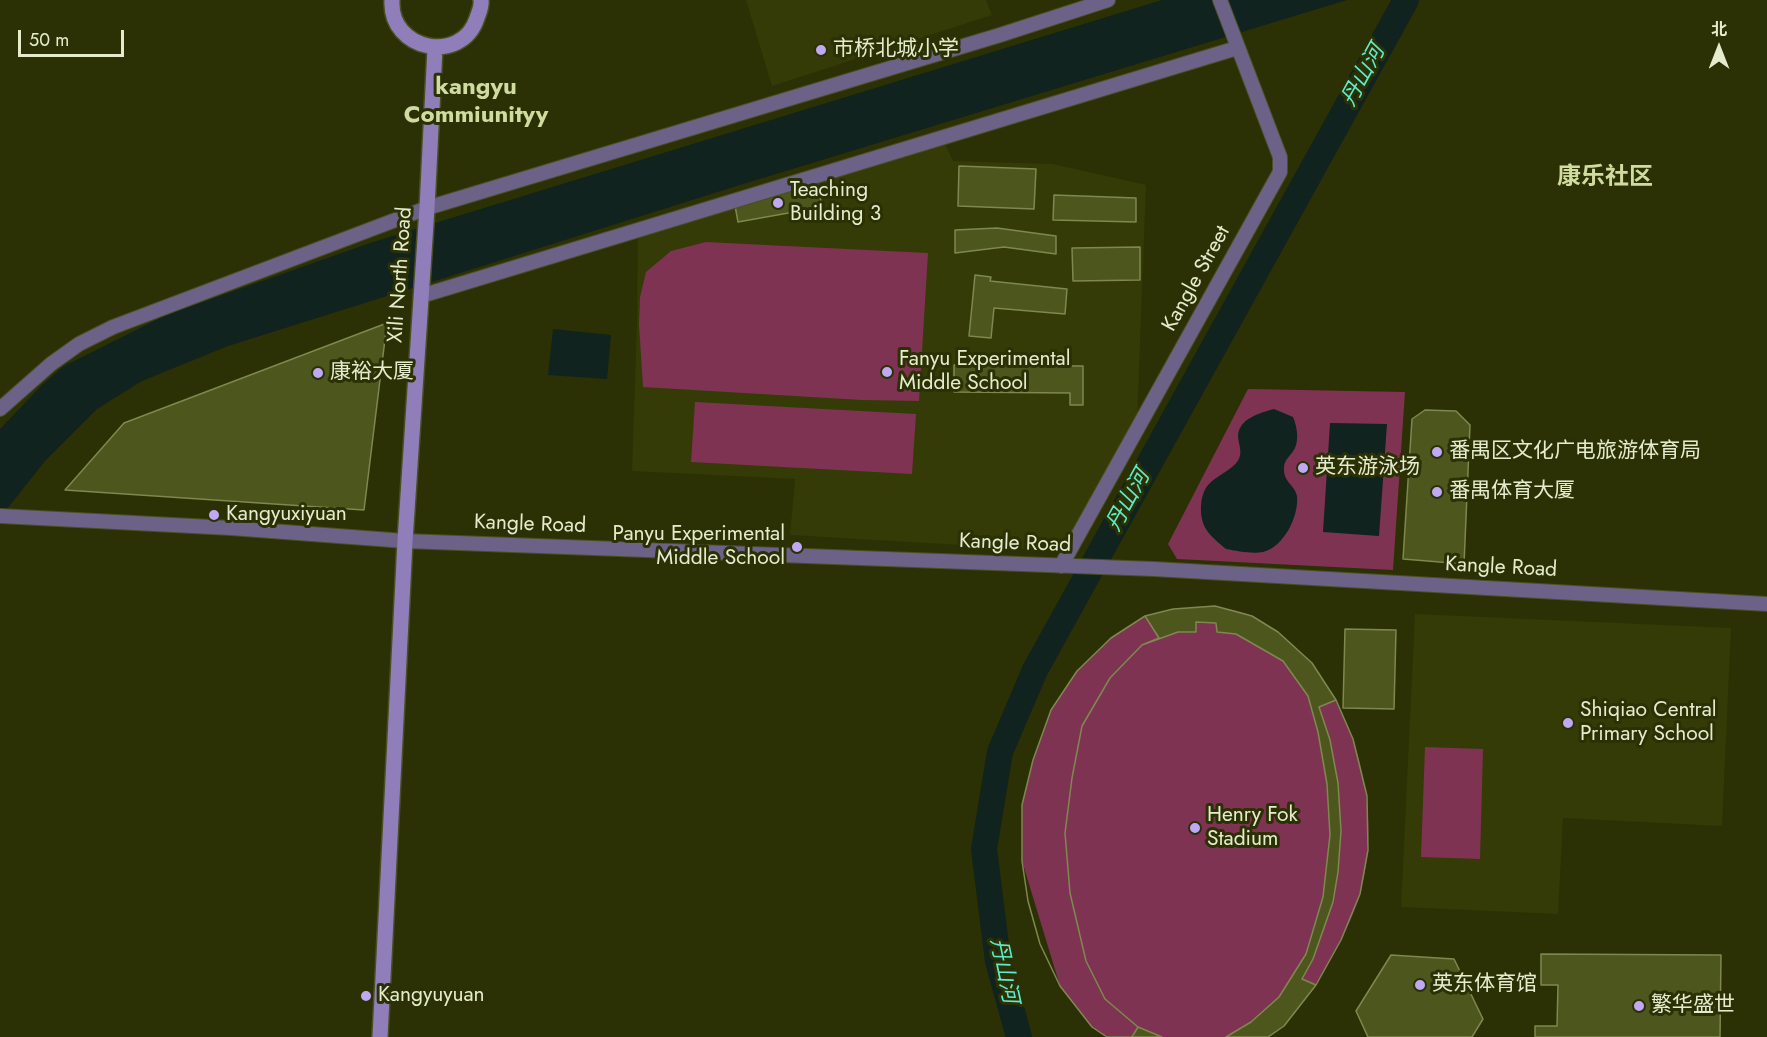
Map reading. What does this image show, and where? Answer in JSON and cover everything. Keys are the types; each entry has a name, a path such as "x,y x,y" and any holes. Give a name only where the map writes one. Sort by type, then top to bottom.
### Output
{"street":[{"path":"392,0 391,10 399,29 415,43 435,48 458,42 474,27 482,5 481,0"},
{"path":"0,409 51,364 80,344 113,327 427,208 1000,35 1108,0"},
{"name":"Kangle Street","path":"1062,566 1280,172 1280,157 1220,0"},
{"name":"Xili North Road","path":"380,1037 405,541 435,48"},
{"path":"421,296 1237,48"},
{"name":"Kangle Road","path":"0,516 231,528 405,541 1154,569 1767,604"}],"shaded area":[{"name":"市桥北城小学","path":"746,0 986,0 992,15 772,86"},
{"name":"Fanyu Experimental Middle School","path":"944,142 953,161 1053,164 1146,185 1137,421 1063,551 790,535 795,479 632,471 638,232"},
{"path":"706,242 928,253 919,401 862,400 643,387 639,324 640,297 646,272 671,251"},
{"name":"英东游泳场","path":"1248,389 1405,392 1393,570 1177,559 1168,544"},
{"path":"695,402 916,414 912,474 691,462"},
{"name":"Henry Fok Stadium","path":"1215,606 1250,615 1286,639 1313,667 1335,700 1352,737 1363,776 1368,817 1367,856 1360,894 1346,930 1316,984 1286,1022 1268,1037 1107,1037 1092,1027 1060,986 1022,861 1022,805 1033,760 1051,710 1077,671 1111,638 1145,616 1173,609"},
{"name":"Shiqiao Central Primary School","path":"1415,614 1731,628 1722,826 1563,818 1558,914 1401,907"},
{"path":"1425,747 1483,749 1480,859 1421,857"}],"water":[{"path":"1162,0 1347,0 740,185 228,346 142,381 97,409 45,461 0,518 0,429 42,385 64,366 166,315 370,243"},
{"path":"553,329 611,335 607,379 548,375"},
{"path":"1274,409 1293,417 1296,428 1296,444 1284,468 1285,477 1297,496 1293,521 1284,537 1271,549 1254,553 1226,549 1206,529 1202,519 1203,495 1208,485 1239,459 1238,435 1242,424 1252,417"},
{"path":"1330,423 1387,424 1379,536 1323,532"}],"building":[{"path":"959,166 1036,169 1034,209 958,206"},
{"name":"Teaching Building 3","path":"818,185 822,207 738,222 734,200"},
{"path":"1054,195 1136,198 1136,222 1053,220"},
{"path":"997,228 1056,236 1056,254 1004,247 955,253 955,230"},
{"path":"1140,247 1140,280 1073,281 1072,248"},
{"path":"975,275 991,277 990,281 1067,289 1065,314 994,308 991,338 969,336"},
{"name":"康裕大厦","path":"387,323 364,510 65,490 124,423"},
{"path":"954,365 1083,366 1083,405 1070,405 1070,393 954,392"},
{"name":"番禺体育大厦","path":"1425,410 1456,411 1470,425 1464,564 1403,559 1412,419"},
{"path":"1215,606 1252,616 1278,632 1312,663 1336,700 1353,739 1367,796 1368,850 1360,894 1341,940 1316,985 1284,1026 1268,1037 1226,1037 1251,1022 1279,997 1306,954 1323,897 1330,835 1327,784 1318,732 1308,696 1283,661 1236,634 1217,632 1216,623 1196,622 1196,632 1178,632 1142,645 1110,678 1082,726 1065,833 1070,893 1086,961 1105,999 1138,1027 1162,1037 1107,1037 1092,1027 1060,986 1040,944 1028,901 1022,861 1022,805 1033,760 1051,710 1077,671 1111,638 1145,616 1173,609"},
{"path":"1145,616 1159,638 1142,645 1110,678 1082,726 1065,833 1070,893 1086,961 1105,999 1138,1027 1132,1037 1107,1037 1092,1027 1060,986 1040,944 1028,901 1022,861 1022,805 1033,760 1051,710 1077,671 1111,638"},
{"path":"1345,629 1396,630 1394,709 1343,708"},
{"path":"1336,700 1353,739 1367,796 1368,850 1360,894 1341,940 1316,985 1302,979 1313,959 1333,902 1341,831 1338,783 1330,740 1319,707"},
{"name":"繁华盛世","path":"1541,954 1721,955 1720,1037 1535,1037 1535,1026 1557,1026 1558,985 1541,985"},
{"name":"英东体育馆","path":"1391,955 1454,959 1483,1019 1472,1037 1368,1037 1356,1011"}],"waterway":[{"name":"丹山河","path":"1019,1037 998,961 984,849 1000,752 1035,670 1406,0"}],"place":[{"name":"市桥北城小学","path":"821,50"},
{"name":"Teaching Building 3","path":"778,203"},
{"name":"Fanyu Experimental Middle School","path":"887,372"},
{"name":"康裕大厦","path":"318,373"},
{"name":"番禺区文化广电旅游体育局","path":"1437,452"},
{"name":"英东游泳场","path":"1303,468"},
{"name":"番禺体育大厦","path":"1437,492"},
{"name":"Kangyuxiyuan","path":"214,515"},
{"name":"Panyu Experimental Middle School","path":"797,547"},
{"name":"Shiqiao Central Primary School","path":"1568,723"},
{"name":"Henry Fok Stadium","path":"1195,828"},
{"name":"英东体育馆","path":"1420,985"},
{"name":"Kangyuyuan","path":"366,996"},
{"name":"繁华盛世","path":"1639,1006"}],"district":[{"name":"kangyu Commiunityy","path":"476,102"},
{"name":"康乐社区","path":"1605,178"}]}
